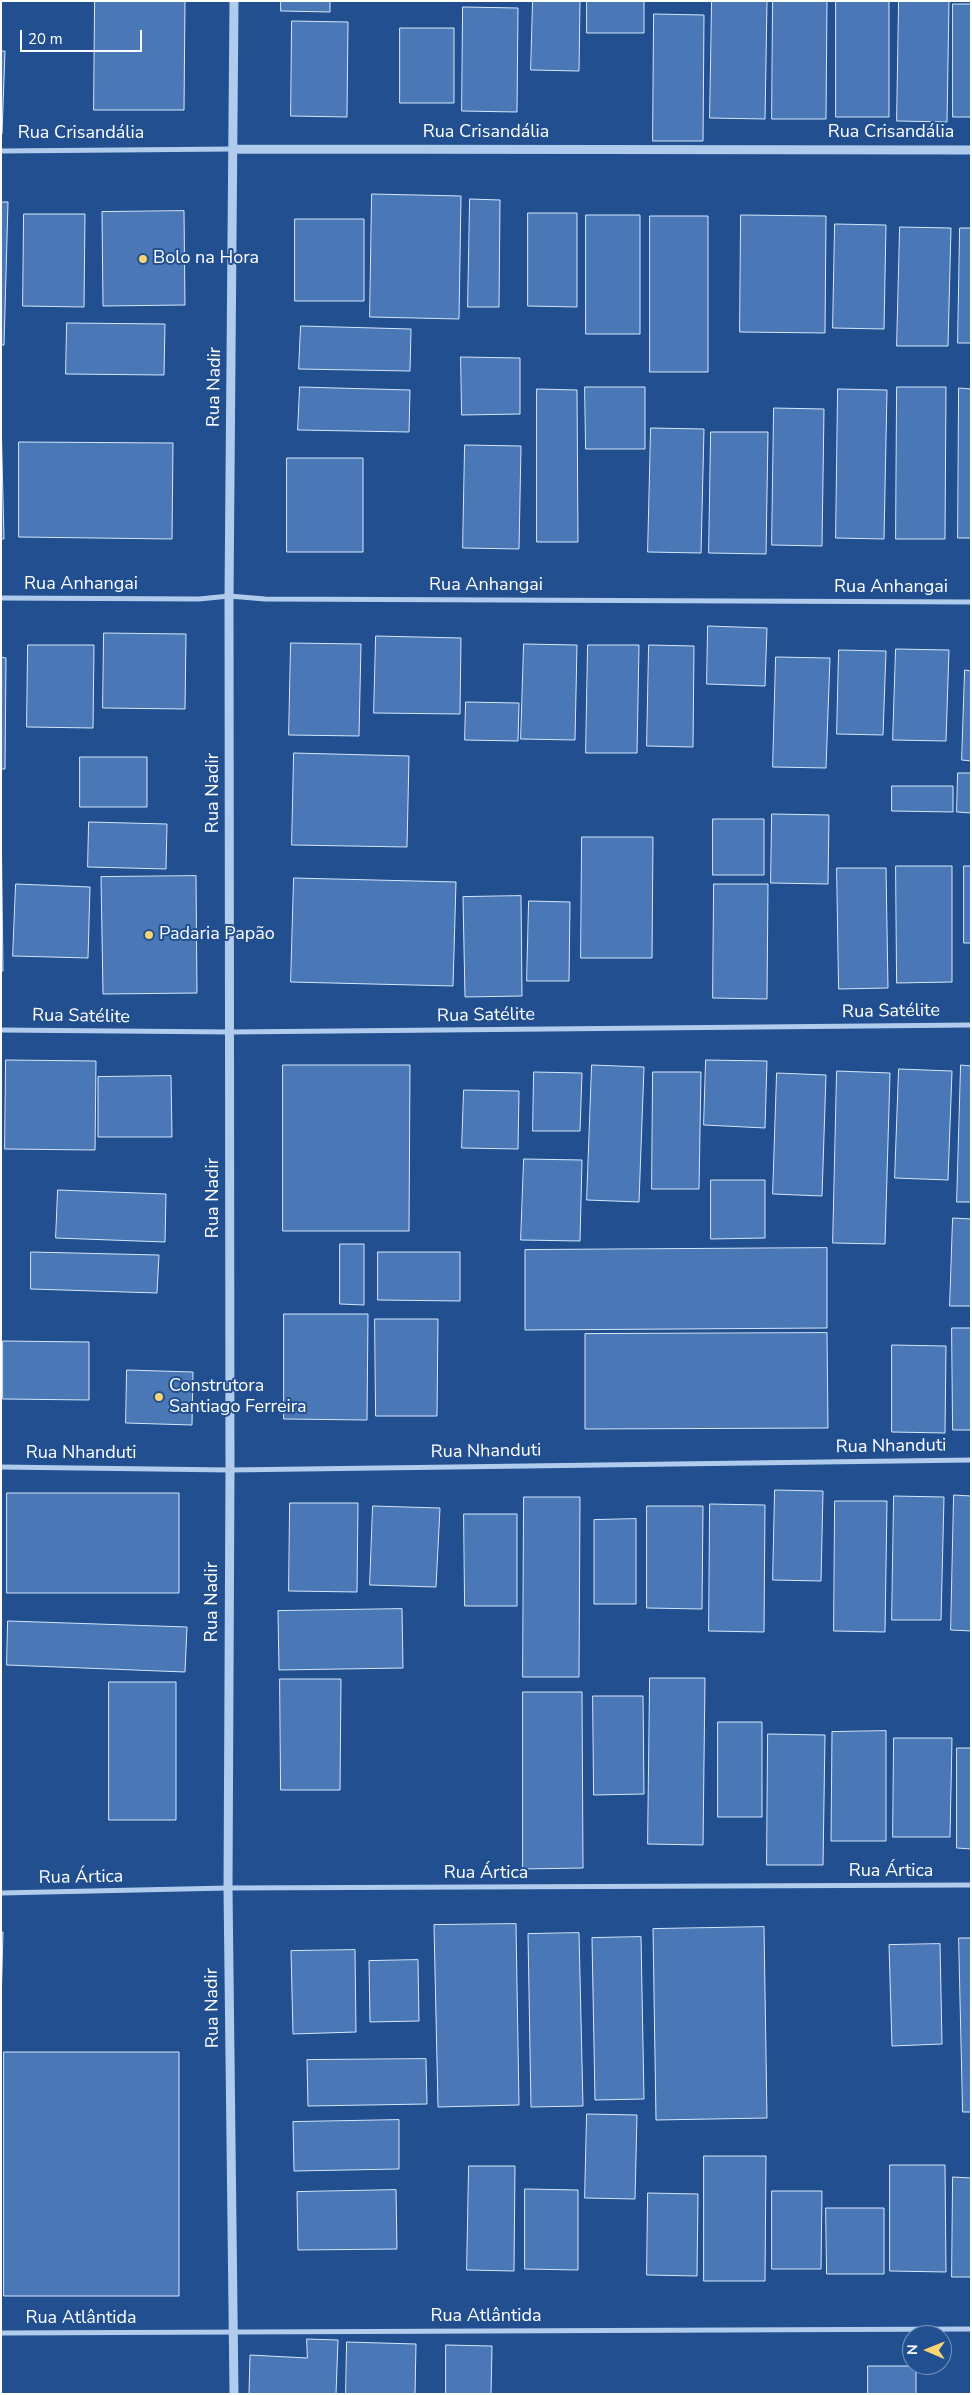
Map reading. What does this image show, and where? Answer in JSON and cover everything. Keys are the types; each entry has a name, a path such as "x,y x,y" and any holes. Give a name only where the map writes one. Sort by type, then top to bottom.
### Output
{"street":[{"name":"Rua Nadir","path":"234,1 229,596 230,1470 228,1888 234,2394"},
{"name":"Rua Crisandália","path":"1,151 234,149 971,150"},
{"name":"Rua Anhangai","path":"1,598 199,599 229,596 265,599 971,602"},
{"name":"Rua Satélite","path":"1,1030 230,1032 971,1025"},
{"name":"Rua Nhanduti","path":"1,1467 230,1470 971,1460"},
{"name":"Rua Ártica","path":"1,1893 228,1888 971,1885"},
{"name":"Rua Atlântida","path":"1,2333 971,2329"}],"building":[{"path":"95,1 185,1 184,110 94,110"},
{"path":"281,1 330,1 330,12 281,11"},
{"path":"533,1 580,1 579,71 531,70"},
{"path":"587,1 644,1 644,33 587,33"},
{"path":"712,1 767,1 765,119 710,118"},
{"path":"773,1 827,1 826,119 772,119"},
{"path":"836,1 889,1 889,117 836,117"},
{"path":"899,1 949,1 947,122 897,121"},
{"path":"953,4 971,4 971,117 953,117"},
{"path":"463,7 518,8 517,112 462,111"},
{"path":"654,14 704,15 703,141 653,141"},
{"path":"292,21 348,22 347,117 291,116"},
{"path":"400,28 454,28 454,103 400,103"},
{"path":"1,51 5,51 2,134 1,134"},
{"path":"372,194 461,196 459,319 370,317"},
{"path":"470,199 500,200 499,307 468,307"},
{"path":"1,202 8,202 4,345 1,345"},
{"name":"Bolo na Hora","path":"184,211 185,305 103,306 102,212"},
{"path":"528,213 577,213 577,307 528,306"},
{"path":"24,214 85,214 84,307 23,306"},
{"path":"586,215 640,215 640,334 586,334"},
{"path":"741,215 826,216 825,333 740,332"},
{"path":"650,216 708,216 708,372 650,372"},
{"path":"295,219 364,219 364,301 295,301"},
{"path":"835,224 886,225 884,329 833,328"},
{"path":"900,227 951,228 948,346 897,346"},
{"path":"960,228 971,228 971,343 958,343"},
{"path":"67,323 165,324 164,375 66,374"},
{"path":"301,326 411,329 410,371 299,369"},
{"path":"461,357 520,358 520,414 462,415"},
{"path":"300,387 410,390 409,432 298,430"},
{"path":"585,387 645,387 645,449 586,449"},
{"path":"897,387 946,387 945,539 896,539"},
{"path":"959,388 971,389 971,538 958,538"},
{"path":"537,389 577,390 578,542 537,542"},
{"path":"838,389 887,390 884,539 836,538"},
{"path":"774,408 824,409 822,546 772,545"},
{"path":"1,417 4,539 1,539"},
{"path":"651,428 704,429 701,553 648,552"},
{"path":"711,432 768,432 766,554 709,553"},
{"path":"19,442 173,443 172,539 19,537"},
{"path":"465,445 521,446 519,549 463,548"},
{"path":"287,458 363,458 363,552 287,552"},
{"path":"708,626 767,628 765,686 707,684"},
{"path":"104,633 186,634 185,709 103,708"},
{"path":"376,636 461,638 460,714 374,713"},
{"path":"291,643 361,644 359,736 289,735"},
{"path":"524,644 577,645 575,740 521,739"},
{"path":"28,645 94,645 93,728 27,727"},
{"path":"588,645 639,645 637,753 586,753"},
{"path":"649,645 694,646 693,747 647,746"},
{"path":"896,649 949,650 946,741 893,740"},
{"path":"839,650 886,651 883,735 837,734"},
{"path":"1,657 6,658 5,769 1,769"},
{"path":"776,657 830,658 826,768 773,767"},
{"path":"965,670 971,671 971,761 962,760"},
{"path":"466,702 519,703 518,741 465,740"},
{"path":"294,753 409,756 407,847 292,845"},
{"path":"80,757 147,757 147,807 80,807"},
{"path":"958,773 971,773 971,813 957,812"},
{"path":"892,786 953,786 953,812 892,811"},
{"path":"1,813 3,971 1,971"},
{"path":"772,814 829,815 828,884 771,883"},
{"path":"713,819 764,819 764,875 713,875"},
{"path":"89,822 167,824 166,869 88,867"},
{"path":"582,837 653,837 652,958 581,958"},
{"path":"896,866 952,866 952,982 897,983"},
{"path":"964,866 971,866 971,943 964,943"},
{"path":"837,868 886,868 888,988 839,989"},
{"name":"Padaria Papão","path":"196,876 197,993 103,994 101,877"},
{"path":"294,878 456,882 453,986 291,982"},
{"path":"16,884 90,887 88,958 13,956"},
{"path":"714,884 768,884 767,999 713,998"},
{"path":"521,896 522,996 465,997 463,897"},
{"path":"529,901 570,902 569,981 527,981"},
{"path":"6,1060 96,1061 95,1150 5,1149"},
{"path":"706,1060 767,1061 765,1128 704,1125"},
{"path":"283,1065 410,1065 409,1231 283,1231"},
{"path":"592,1065 644,1067 639,1202 587,1200"},
{"path":"961,1065 971,1066 971,1202 957,1202"},
{"path":"899,1069 952,1071 948,1180 895,1178"},
{"path":"837,1071 890,1073 885,1244 833,1243"},
{"path":"534,1072 582,1073 580,1131 533,1131"},
{"path":"653,1072 701,1072 699,1189 652,1189"},
{"path":"777,1073 826,1075 822,1196 773,1194"},
{"path":"171,1076 172,1137 98,1137 98,1077"},
{"path":"464,1090 519,1091 518,1149 462,1148"},
{"path":"524,1159 582,1160 580,1241 521,1240"},
{"path":"711,1180 765,1180 765,1238 711,1239"},
{"path":"58,1190 166,1194 165,1242 56,1238"},
{"path":"953,1218 971,1219 971,1306 950,1306"},
{"path":"340,1244 364,1244 364,1305 340,1304"},
{"path":"827,1248 827,1328 525,1330 525,1250"},
{"path":"31,1252 159,1255 157,1293 31,1289"},
{"path":"378,1252 460,1252 460,1301 378,1300"},
{"path":"284,1314 368,1314 367,1420 284,1419"},
{"path":"375,1319 438,1319 437,1416 376,1416"},
{"path":"952,1328 971,1328 971,1430 953,1430"},
{"path":"827,1333 828,1428 585,1429 585,1334"},
{"path":"3,1341 89,1342 89,1400 3,1399"},
{"path":"892,1345 946,1346 945,1433 892,1432"},
{"name":"Construtora Santiago Ferreira","path":"127,1370 193,1372 192,1425 126,1423"},
{"path":"775,1490 823,1491 821,1581 773,1580"},
{"path":"7,1493 179,1493 179,1593 7,1593"},
{"path":"954,1495 971,1496 971,1631 951,1630"},
{"path":"894,1496 944,1497 941,1620 892,1620"},
{"path":"524,1497 580,1497 579,1677 523,1677"},
{"path":"835,1501 887,1501 885,1632 834,1631"},
{"path":"290,1503 358,1503 357,1592 289,1591"},
{"path":"710,1504 765,1505 764,1632 709,1631"},
{"path":"373,1506 440,1508 436,1587 370,1585"},
{"path":"647,1506 703,1506 702,1609 647,1608"},
{"path":"464,1514 517,1514 517,1606 465,1606"},
{"path":"636,1519 636,1604 594,1604 594,1520"},
{"path":"402,1609 403,1668 279,1670 278,1611"},
{"path":"8,1621 187,1627 185,1672 7,1665"},
{"path":"650,1678 705,1678 703,1845 648,1844"},
{"path":"280,1679 341,1679 340,1790 281,1790"},
{"path":"109,1682 176,1682 176,1820 109,1820"},
{"path":"523,1692 582,1692 583,1868 523,1869"},
{"path":"593,1696 643,1696 644,1794 594,1795"},
{"path":"718,1722 762,1722 762,1817 718,1817"},
{"path":"886,1731 886,1841 831,1841 832,1732"},
{"path":"768,1734 825,1735 823,1865 767,1865"},
{"path":"894,1738 952,1738 950,1837 893,1837"},
{"path":"957,1748 971,1748 971,1849 957,1848"},
{"path":"516,1924 519,2105 438,2107 434,1925"},
{"path":"764,1927 767,2118 656,2120 653,1929"},
{"path":"1,1932 3,1932 1,2006"},
{"path":"579,1933 583,2106 531,2107 528,1934"},
{"path":"641,1937 644,2099 595,2100 592,1938"},
{"path":"959,1938 971,1938 971,2112 963,2112"},
{"path":"940,1944 942,2044 892,2046 889,1945"},
{"path":"355,1950 356,2032 293,2034 291,1951"},
{"path":"418,1960 419,2021 370,2022 369,1961"},
{"path":"4,2052 179,2052 179,2296 4,2296"},
{"path":"426,2059 427,2104 308,2106 307,2060"},
{"path":"587,2114 637,2115 635,2199 585,2198"},
{"path":"399,2120 399,2169 294,2171 293,2122"},
{"path":"704,2156 766,2156 765,2281 704,2281"},
{"path":"890,2165 945,2165 946,2272 890,2271"},
{"path":"469,2166 515,2166 514,2271 467,2270"},
{"path":"953,2177 971,2178 971,2277 952,2277"},
{"path":"525,2189 578,2190 578,2270 525,2269"},
{"path":"396,2190 397,2249 298,2250 297,2192"},
{"path":"772,2191 822,2191 821,2269 772,2269"},
{"path":"648,2193 698,2194 697,2276 647,2275"},
{"path":"826,2208 884,2208 884,2274 827,2274"},
{"path":"307,2339 338,2340 336,2394 249,2394 250,2355 307,2358"},
{"path":"347,2342 416,2344 415,2394 346,2394"},
{"path":"446,2345 492,2346 491,2394 446,2394"},
{"path":"868,2366 902,2366 902,2375 916,2375 916,2394 868,2394"}],"place":[{"name":"Bolo na Hora","path":"143,259"},
{"name":"Padaria Papão","path":"149,935"},
{"name":"Construtora Santiago Ferreira","path":"159,1397"}]}
